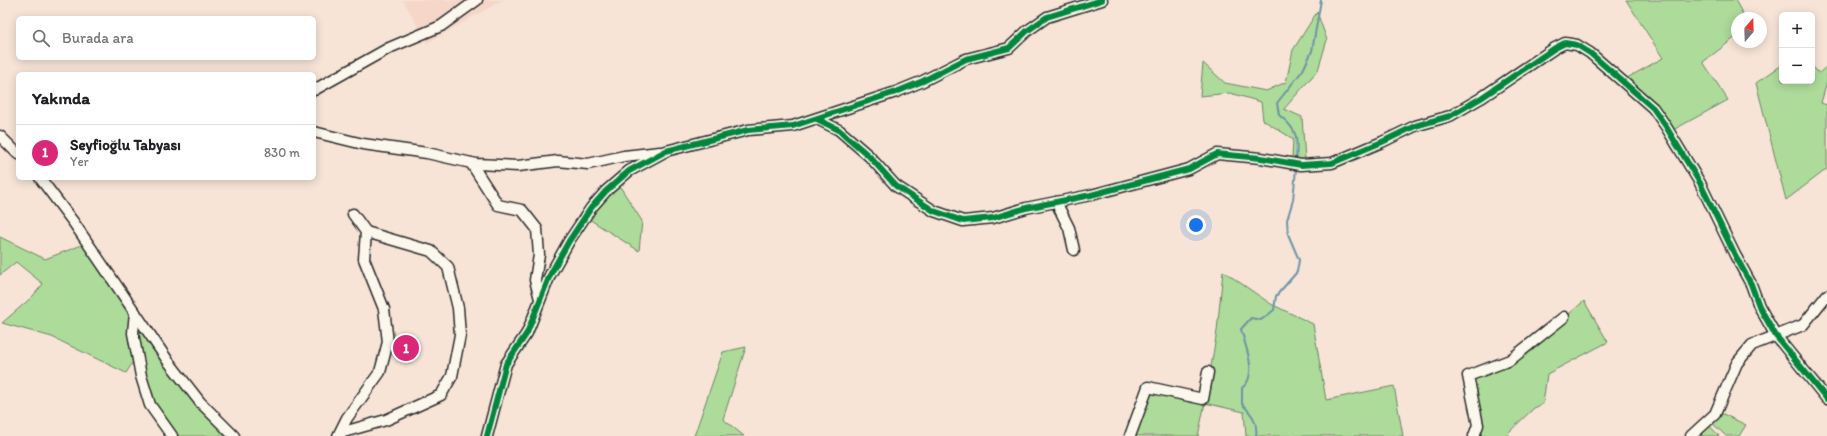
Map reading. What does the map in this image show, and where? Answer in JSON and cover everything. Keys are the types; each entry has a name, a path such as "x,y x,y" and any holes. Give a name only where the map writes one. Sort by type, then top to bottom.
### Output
{"street":[{"path":"316,89 389,48 441,26 477,0"},
{"path":"316,132 364,144 427,153 471,163 518,166 558,161 588,164 624,156 666,151 748,130 793,126 896,92 923,81 966,59 1009,48 1027,31 1047,17 1102,0"},
{"path":"817,119 839,130 868,156 896,186 934,211 963,221 993,218 1026,208 1135,184 1190,169 1217,154 1260,158 1301,165 1332,162 1382,142 1415,126 1450,116 1481,98 1555,48 1565,43 1577,45 1590,52 1648,103 1665,124 1700,183 1735,255 1751,284 1759,306 1776,336 1827,400"},
{"path":"0,136 16,152"},
{"path":"487,436 506,364 527,333 550,275 569,241 591,208 606,191 629,171 666,151"},
{"path":"471,163 498,205 522,210 537,229 539,255 535,280 540,299"},
{"path":"42,180 74,222 168,361 200,402 234,436"},
{"path":"1056,202 1069,228 1074,250"},
{"path":"339,435 386,420 441,395 452,376 460,335 458,308 448,267 431,251 366,232 353,214"},
{"path":"339,435 347,418 380,372 388,342 384,310 364,258 366,232"},
{"path":"1691,436 1715,414 1737,363 1752,345 1803,325 1827,295"},
{"path":"135,312 133,333 141,376 150,405 172,436"},
{"path":"1474,436 1478,425 1468,376 1510,360 1564,317"},
{"path":"1130,436 1148,387 1203,399 1208,372"}],"shaded area":[{"path":"403,0 503,0 427,43"}],"green space":[{"path":"1626,0 1735,0 1742,12 1731,12 1731,41 1703,62 1728,100 1673,130 1654,105 1627,78 1663,58"},
{"path":"1317,12 1327,40 1318,70 1284,109 1302,117 1305,160 1292,159 1293,139 1263,120 1261,102 1230,93 1200,96 1203,63 1225,83 1266,91 1286,82 1293,50"},
{"path":"1827,66 1827,82 1821,103 1827,105 1827,169 1786,200 1756,83 1779,67 1779,84 1815,84 1815,69 1819,73"},
{"path":"619,185 642,221 639,251 589,219"},
{"path":"0,237 45,259 82,245 132,317 135,359 126,373 52,337 2,323 32,297 43,284 16,262 0,275"},
{"path":"1223,271 1271,304 1313,324 1326,400 1394,386 1403,436 1246,436 1244,412 1205,403 1198,436 1133,436 1149,390 1205,402 1217,331"},
{"path":"1584,301 1608,342 1547,374 1543,404 1534,408 1508,433 1510,436 1478,436 1483,423 1474,379 1513,362"},
{"path":"138,325 173,376 204,414 228,436 176,436 152,404 142,365"},
{"path":"746,347 723,419 744,436 694,436 723,352"},
{"path":"1721,413 1746,425 1739,436 1726,436 1711,422 1710,420"},
{"path":"1708,424 1719,436 1696,436"}],"waterway":[{"path":"1296,160 1297,140 1290,125 1279,115 1277,103 1303,70 1312,51 1321,0"},
{"path":"1256,436 1254,418 1242,404 1242,388 1250,376 1250,368 1248,352 1241,329 1251,318 1261,320 1274,310 1276,296 1297,272 1299,260 1288,234 1287,220 1293,200 1296,169"}],"cycle path":[{"path":"487,436 506,364 527,333 550,275 569,241 591,208 606,191 629,171 666,151 748,130 793,126 896,92 923,81 966,59 1009,48 1027,31 1047,17 1102,0"},
{"path":"817,119 839,130 869,156 896,186 934,211 963,221 993,218 1026,208 1091,195 1189,169 1217,154 1261,158 1301,165 1332,163 1415,126 1450,116 1481,98 1555,48 1565,43 1577,45 1590,53 1653,108 1700,183 1735,255 1751,284 1759,306 1776,336 1827,399"}],"place":[{"name":"Seyfioğlu Tabyası","path":"406,348"}]}
